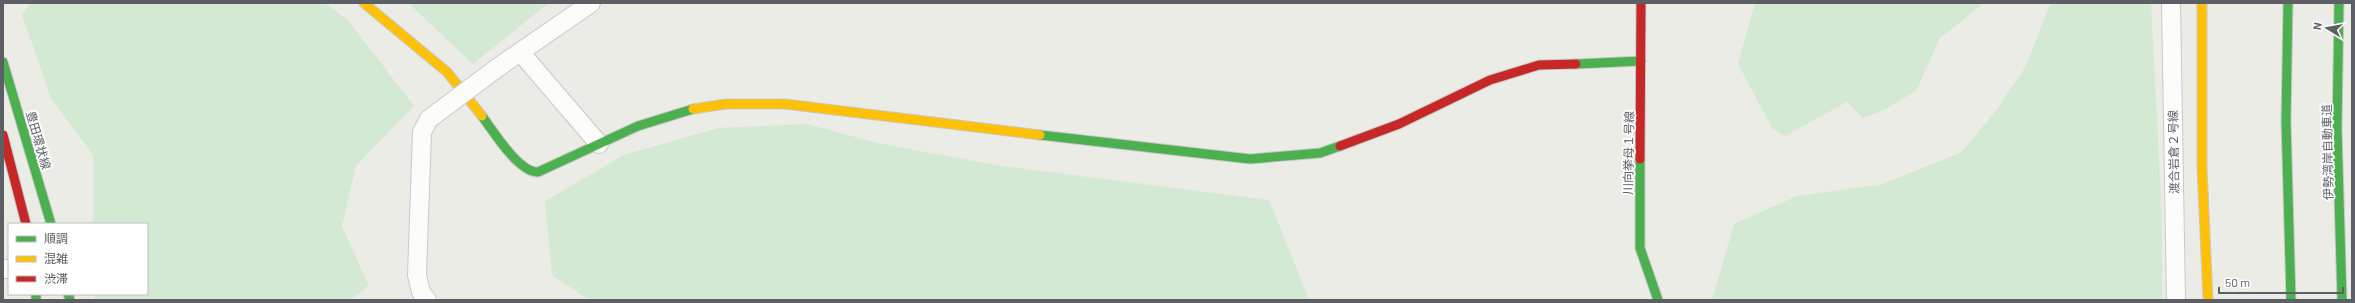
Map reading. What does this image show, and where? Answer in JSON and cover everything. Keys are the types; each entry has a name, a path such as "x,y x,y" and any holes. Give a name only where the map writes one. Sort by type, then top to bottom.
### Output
{"main road":[{"path":"364,3 447,72 526,170 540,173 653,119 695,108 730,103 785,102 932,122 1176,151 1250,159 1291,157 1320,153 1377,133 1506,73 1539,65 1641,61"},
{"name":"川向挙母１号線","path":"1641,3 1640,248 1658,300"},
{"path":"2202,3 2202,167 2208,300"},
{"path":"2288,3 2286,121 2291,300"},
{"name":"伊勢湾岸自動車道","path":"2339,3 2337,128 2342,300"},
{"name":"豊田環状線","path":"3,62 51,223"},
{"path":"3,135 26,223"}],"street":[{"path":"427,300 421,292 417,275 422,132 429,119 497,68 521,53 591,3"},
{"name":"渡合岩倉２号線","path":"2171,3 2176,300"},
{"path":"521,53 599,144"}],"green space":[{"path":"31,3 325,3 348,20 414,106 356,166 342,226 369,286 350,300 95,300 95,295 148,295 148,223 93,223 93,155 51,98 22,15"},
{"path":"408,3 549,3 473,64"},
{"path":"1755,3 1984,3 1940,38 1916,91 1884,110 1863,118 1847,102 1785,136 1772,128 1738,64"},
{"path":"2054,3 2151,3 2162,217 2162,300 1712,300 1734,224 1797,196 1883,184 1962,152 1997,109 2026,66 2049,7"},
{"path":"807,124 877,143 1002,166 1269,200 1309,300 589,300 552,275 545,201 624,155 718,128"}],"traffic: fast":[{"path":"2288,3 2286,121 2291,300"},
{"path":"2339,3 2337,128 2342,300"},
{"path":"1576,64 1641,61"},
{"path":"3,62 51,223"},
{"path":"482,116 515,159 523,166 538,172 638,126 693,109"},
{"path":"1040,135 1250,159 1320,153 1340,146"},
{"path":"1640,159 1640,248 1658,300"},
{"path":"36,295 36,300"},
{"path":"68,295 70,300"}],"traffic: slow":[{"path":"364,3 447,72 482,116"},
{"path":"2202,3 2202,167 2208,300"},
{"path":"693,109 726,104 785,104 1040,135"}],"traffic: jam":[{"path":"1640,159 1641,3"},
{"path":"1340,146 1399,124 1490,80 1539,65 1576,64"},
{"path":"3,135 26,223"}]}
